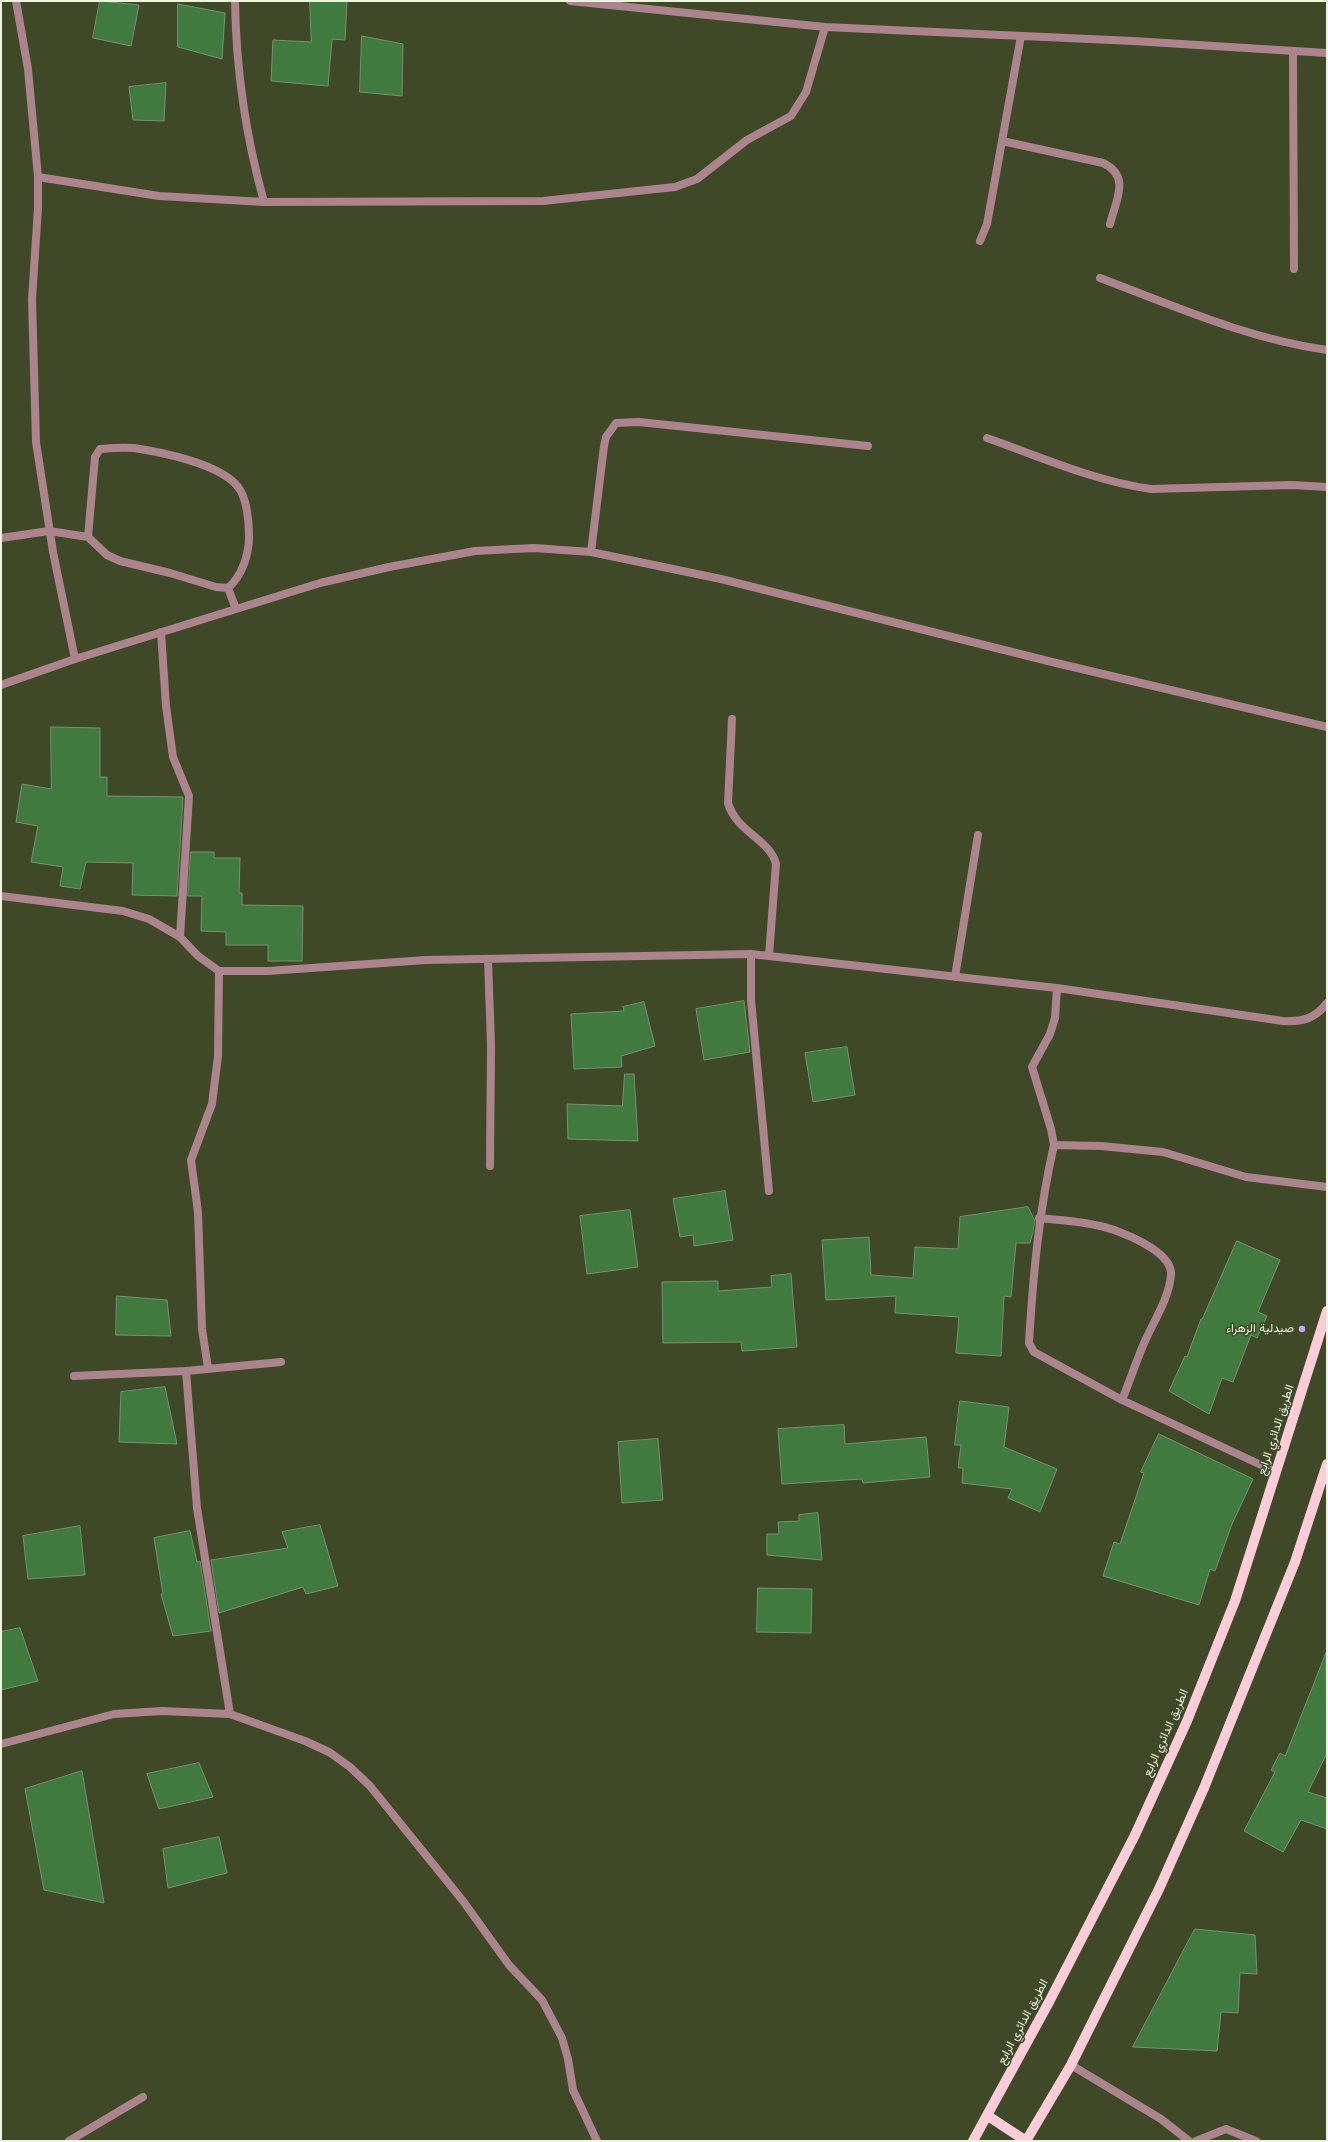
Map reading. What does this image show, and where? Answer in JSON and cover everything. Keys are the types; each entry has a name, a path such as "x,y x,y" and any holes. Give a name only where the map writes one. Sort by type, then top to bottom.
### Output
{"main road":[{"name":"الطريق الدائري الرابع","path":"973,2141 988,2116 1135,1835 1181,1735 1235,1601 1327,1311"},
{"path":"988,2116 1026,2141 1070,2065 1159,1889 1204,1788 1295,1562 1327,1464"}],"street":[{"path":"16,1 28,69 38,177 38,208 32,298 36,435 49,531 75,659"},
{"path":"235,1 236,33 243,98 253,160 264,202"},
{"path":"570,1 825,27 1327,53"},
{"path":"38,177 159,196 264,202 543,202 675,187 697,179 747,140 791,116 799,106 806,92 825,27"},
{"path":"980,240 987,224 1020,36"},
{"path":"1293,51 1294,269"},
{"path":"1002,141 1103,163 1112,168 1118,174 1120,182 1110,224"},
{"path":"1100,278 1227,326 1309,348 1327,350"},
{"path":"591,552 604,446 608,432 616,423 639,422 868,446"},
{"path":"987,438 1092,476 1138,487 1172,489 1292,485 1327,487"},
{"path":"88,537 95,457 100,449 133,448 175,457 213,468 239,488 249,518 249,546 241,573 235,582 228,588"},
{"path":"1,538 49,531 88,537 107,555 120,562 170,573 200,583 228,588"},
{"path":"1,685 75,659 320,583 389,567 475,551 534,548 591,552 721,579 1052,662 1327,727"},
{"path":"228,588 236,609"},
{"path":"161,632 166,706 173,757 189,796 180,937"},
{"path":"732,719 728,794 730,808 737,822 771,852 776,864 769,955"},
{"path":"955,977 978,835"},
{"path":"1,896 123,911 149,919 180,937 198,956 220,971 268,971 426,960 751,954 1056,988 1300,1022 1321,1011 1327,1003"},
{"path":"751,954 751,1000 769,1191"},
{"path":"488,959 491,1045 490,1166"},
{"path":"208,1368 202,1328 198,1212 191,1160 212,1104 218,1056 220,971"},
{"path":"1056,988 1055,1018 1050,1034 1032,1067 1051,1129 1054,1145 1039,1218 1033,1273 1029,1343 1038,1354 1122,1400 1276,1472"},
{"path":"1054,1145 1101,1146 1163,1152 1246,1177 1327,1187"},
{"path":"1039,1218 1082,1222 1116,1230 1159,1252 1168,1263 1172,1274 1164,1301 1142,1348 1122,1400"},
{"path":"74,1376 186,1371 281,1362"},
{"path":"186,1371 197,1508 230,1714"},
{"path":"1,1744 114,1714 162,1711 230,1714 305,1740 329,1752 350,1766 370,1786 421,1847 485,1930 509,1965 542,2000 552,2016 562,2038 568,2059 573,2090 597,2141"},
{"path":"1070,2065 1161,2119 1189,2141"},
{"path":"69,2141 143,2097"},
{"path":"1196,2141 1226,2130 1256,2141"}],"building":[{"path":"100,1 139,5 131,46 93,38"},
{"path":"310,1 347,1 345,40 332,39 328,86 271,81 273,40 311,42"},
{"path":"178,4 225,13 222,59 178,47"},
{"path":"362,36 403,44 402,96 360,92"},
{"path":"166,83 164,121 133,120 129,87"},
{"path":"51,727 100,728 100,777 107,777 107,796 183,797 177,896 132,895 133,863 86,862 80,889 60,886 63,867 31,862 38,826 16,822 22,784 51,789"},
{"path":"191,852 214,852 214,858 240,858 239,893 242,893 242,905 303,906 302,961 268,961 268,945 226,945 226,932 201,931 202,896 188,896"},
{"path":"744,1001 750,1052 704,1060 696,1009"},
{"path":"644,1002 655,1046 621,1056 622,1067 574,1069 571,1014 624,1011 623,1007"},
{"path":"847,1047 855,1095 813,1102 805,1053"},
{"path":"625,1074 634,1074 638,1141 568,1139 567,1104 622,1106"},
{"path":"725,1191 733,1240 694,1246 693,1235 680,1237 673,1199"},
{"path":"1028,1207 1035,1221 1030,1243 1016,1243 1011,1297 1004,1296 1001,1356 956,1353 959,1317 895,1313 896,1296 826,1300 822,1240 869,1237 871,1275 913,1278 915,1247 958,1249 960,1217"},
{"path":"630,1210 638,1267 587,1274 580,1216"},
{"path":"1237,1241 1280,1260 1258,1312 1267,1316 1257,1338 1251,1335 1233,1382 1222,1378 1209,1414 1169,1391 1185,1356 1187,1357 1201,1319"},
{"path":"791,1274 797,1347 742,1351 741,1342 663,1343 662,1282 718,1281 718,1291 772,1287 771,1276"},
{"path":"117,1296 167,1300 171,1336 116,1335"},
{"path":"165,1387 177,1444 119,1442 121,1392"},
{"path":"960,1401 1009,1407 1004,1447 1057,1469 1040,1512 1008,1498 1012,1489 962,1483 963,1468 958,1468 961,1445 955,1445"},
{"path":"844,1425 845,1444 926,1437 930,1477 863,1483 862,1479 782,1484 778,1429"},
{"path":"1159,1434 1253,1479 1232,1524 1215,1571 1210,1569 1199,1605 1103,1576 1114,1542 1120,1544 1144,1473 1141,1472"},
{"path":"658,1439 663,1500 622,1503 618,1442"},
{"path":"818,1513 822,1560 767,1555 767,1534 779,1534 778,1522 799,1521 799,1515"},
{"path":"320,1525 338,1586 306,1594 303,1587 219,1613 211,1560 288,1548 282,1532"},
{"path":"80,1526 85,1575 28,1579 23,1536"},
{"path":"190,1531 197,1562 200,1561 211,1631 173,1636 161,1594 163,1594 154,1538"},
{"path":"758,1588 812,1589 811,1633 757,1632"},
{"path":"20,1628 38,1681 1,1690 1,1632"},
{"path":"1326,1653 1327,1753 1308,1792 1327,1798 1327,1829 1301,1820 1283,1852 1244,1831 1275,1772 1271,1770 1280,1753 1285,1756"},
{"path":"199,1763 213,1797 159,1809 147,1774"},
{"path":"82,1771 104,1903 44,1890 25,1789"},
{"path":"219,1837 227,1873 168,1888 163,1849"},
{"path":"1195,1929 1255,1935 1257,1974 1240,1973 1238,2013 1221,2012 1217,2051 1133,2047"}],"place":[{"name":"صيدلية الزهراء","path":"1302,1329"}]}
